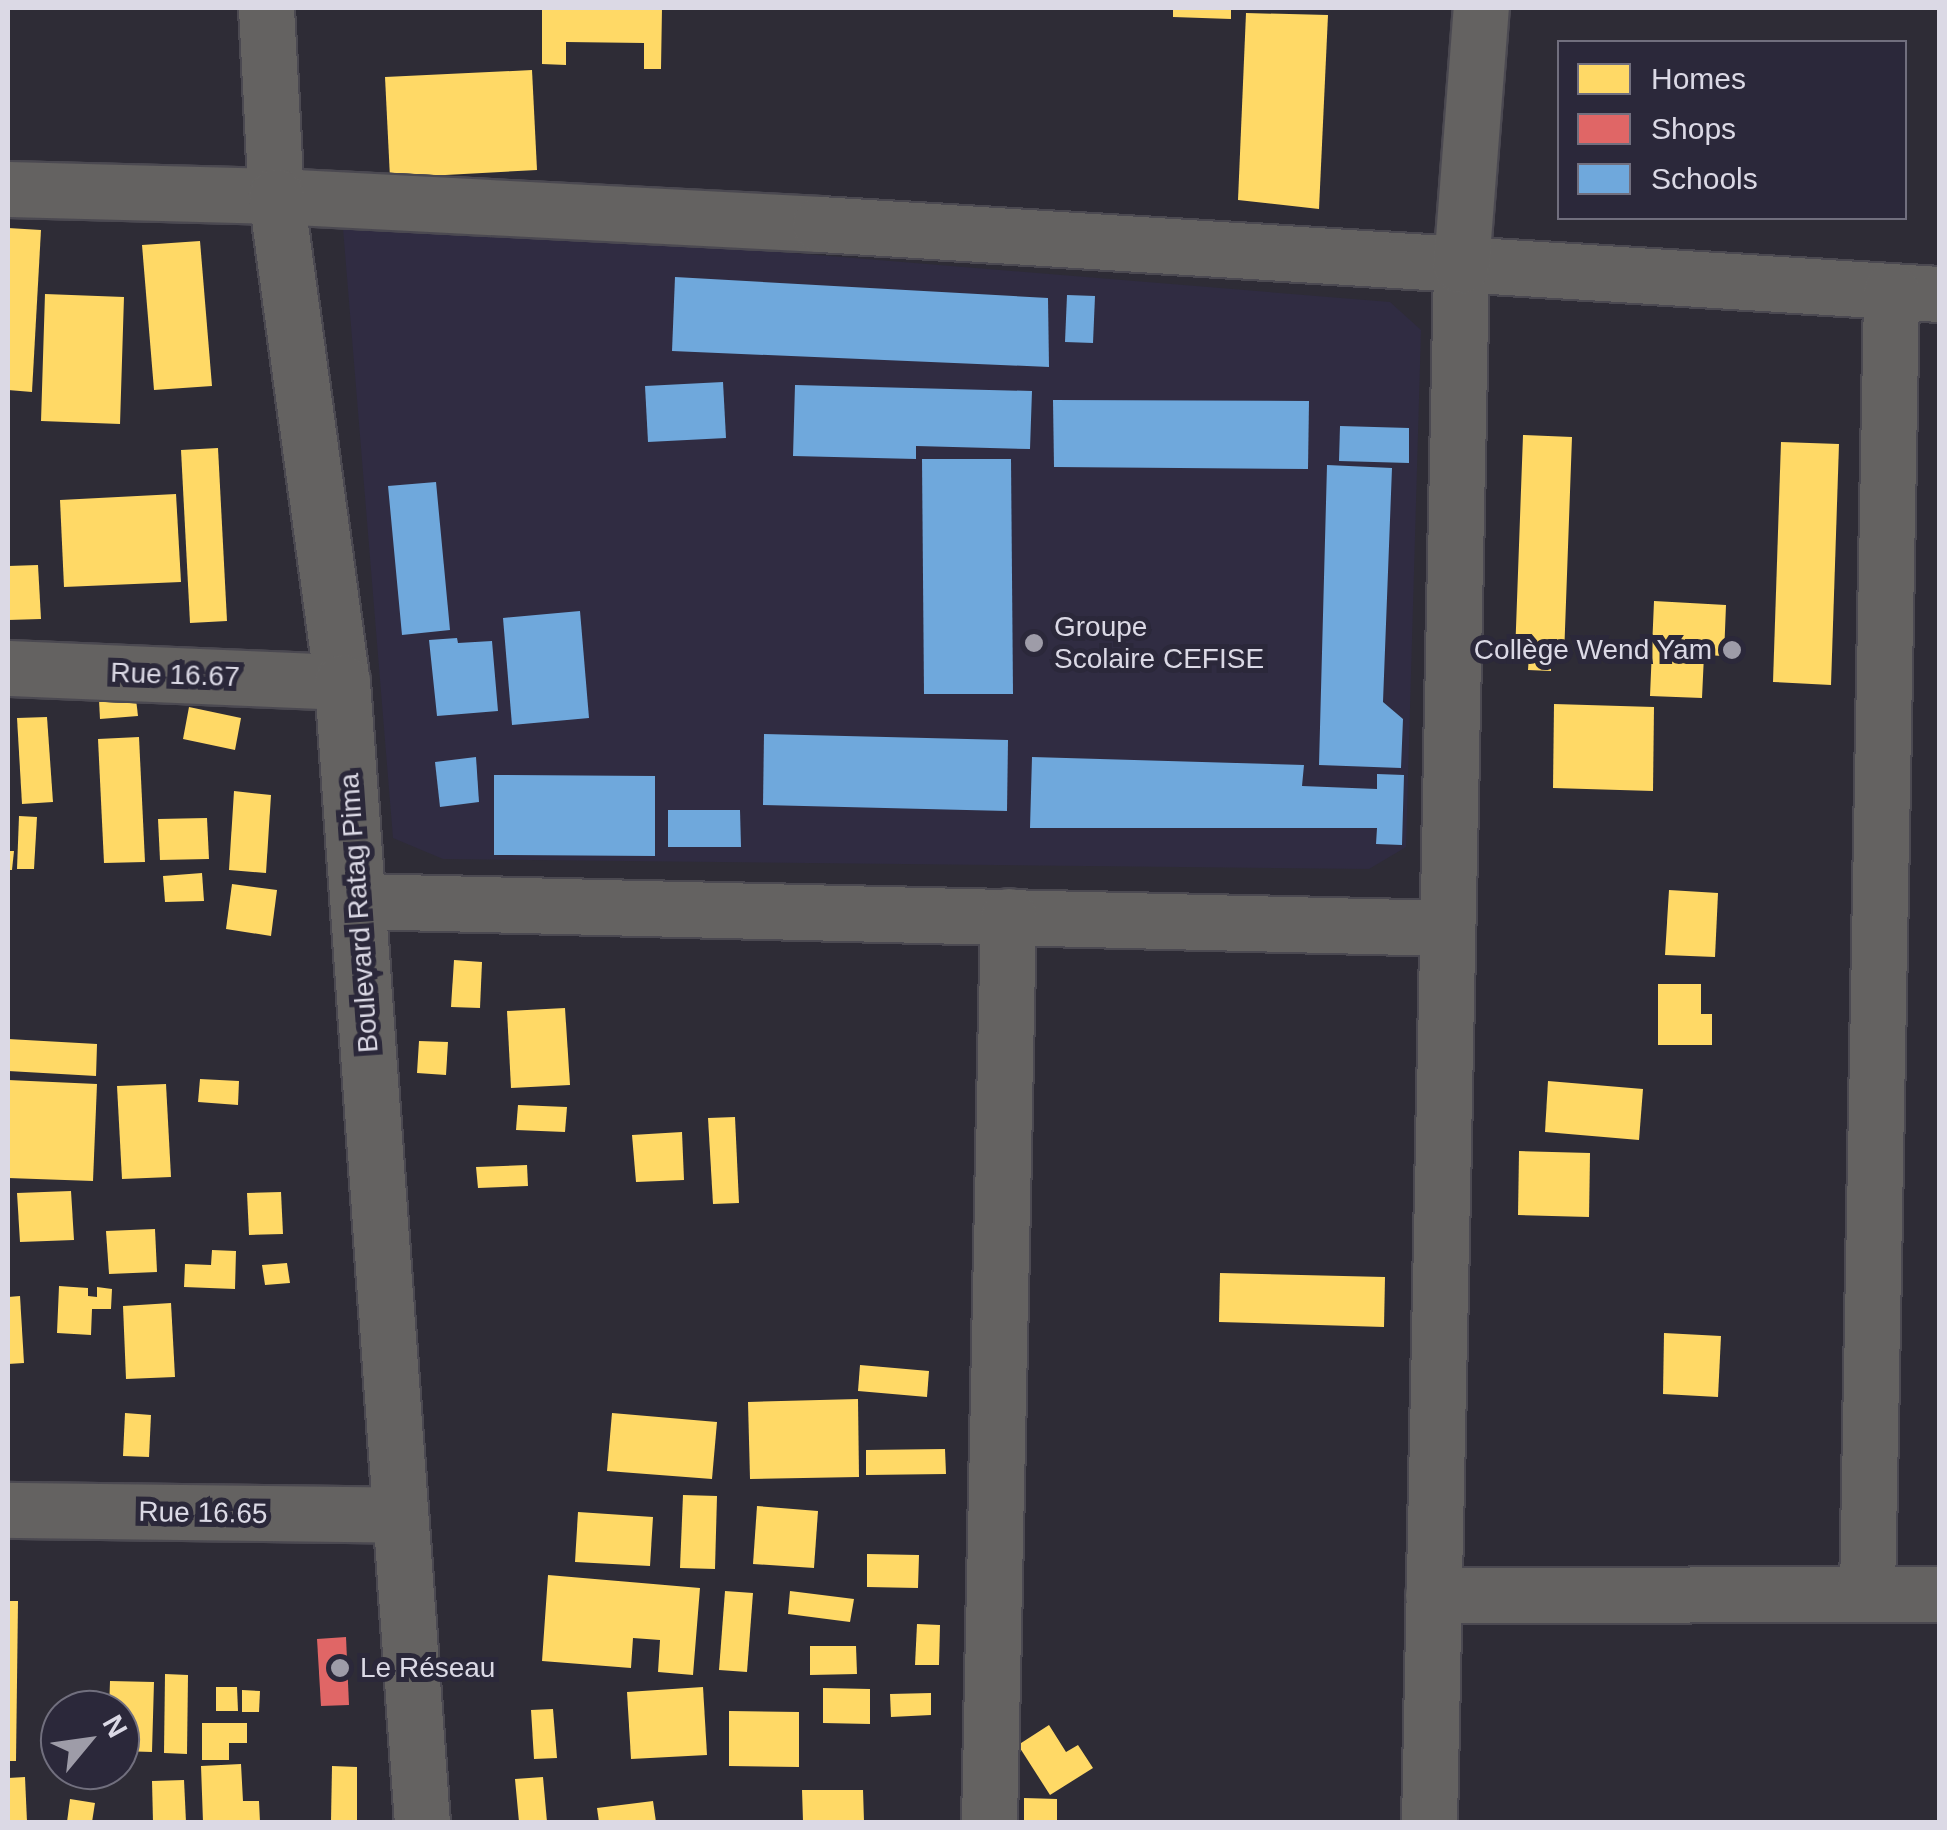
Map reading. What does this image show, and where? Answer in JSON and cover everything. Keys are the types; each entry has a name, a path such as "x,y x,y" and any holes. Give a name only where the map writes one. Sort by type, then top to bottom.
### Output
{"street":[{"name":"Boulevard Ratag Pima","path":"266,8 276,196 342,682 422,1822"},
{"path":"1429,1822 1461,264 1480,8"},
{"path":"8,189 276,196 1915,293 1866,1592"},
{"name":"Rue 16.67","path":"8,668 342,682"},
{"path":"358,901 1446,928"},
{"path":"989,1822 1008,916"},
{"name":"Rue 16.65","path":"8,1510 400,1515"},
{"path":"1433,1595 1940,1594"}],"shaded area":[{"path":"342,216 1390,302 1421,330 1406,847 1369,869 443,859 393,838"}],"building: Homes":[{"path":"542,8 662,8 661,69 644,69 644,43 566,42 566,65 542,64"},
{"path":"1173,8 1231,8 1231,19 1173,17"},
{"path":"1246,13 1328,15 1319,209 1238,200"},
{"path":"532,70 537,170 390,178 385,77"},
{"path":"8,228 41,230 32,392 8,390"},
{"path":"200,241 212,386 154,390 142,245"},
{"path":"45,294 124,297 120,424 41,421"},
{"path":"1523,435 1572,437 1564,657 1551,656 1551,671 1528,670 1529,655 1515,655"},
{"path":"1781,442 1839,444 1831,685 1773,682"},
{"path":"218,448 227,621 190,623 181,450"},
{"path":"176,494 181,582 64,587 60,500"},
{"path":"38,565 41,619 8,620 8,566"},
{"path":"1654,601 1726,605 1724,656 1704,655 1702,698 1650,696"},
{"path":"136,699 138,716 100,719 99,700"},
{"path":"1554,704 1654,707 1653,791 1553,788"},
{"path":"189,707 241,718 235,750 183,739"},
{"path":"47,717 53,802 22,804 17,718"},
{"path":"139,737 145,862 104,863 98,739"},
{"path":"234,791 271,795 266,873 229,870"},
{"path":"19,816 37,817 34,869 17,869"},
{"path":"207,818 209,859 160,860 158,819"},
{"path":"8,851 14,851 12,870 8,870"},
{"path":"202,873 204,901 165,902 163,876"},
{"path":"232,884 277,890 271,936 226,929"},
{"path":"1669,890 1718,893 1715,957 1665,955"},
{"path":"454,960 482,962 480,1008 451,1007"},
{"path":"1658,984 1701,984 1701,1014 1712,1014 1712,1045 1658,1045"},
{"path":"565,1008 570,1085 511,1088 507,1011"},
{"path":"8,1039 97,1044 96,1076 8,1071"},
{"path":"419,1041 448,1042 446,1075 417,1073"},
{"path":"200,1079 239,1081 238,1105 198,1102"},
{"path":"8,1080 97,1084 93,1181 8,1178"},
{"path":"1548,1081 1643,1089 1639,1140 1545,1132"},
{"path":"166,1084 171,1177 122,1179 117,1086"},
{"path":"518,1105 567,1107 565,1132 516,1130"},
{"path":"735,1117 739,1203 713,1204 708,1118"},
{"path":"682,1132 684,1180 636,1182 632,1135"},
{"path":"1519,1151 1590,1153 1589,1217 1518,1215"},
{"path":"527,1165 528,1186 478,1188 476,1167"},
{"path":"71,1191 74,1240 20,1242 17,1193"},
{"path":"281,1192 283,1234 249,1235 247,1193"},
{"path":"155,1229 157,1272 109,1274 106,1231"},
{"path":"212,1250 236,1251 235,1289 184,1287 185,1264 211,1265"},
{"path":"287,1263 290,1283 265,1285 262,1265"},
{"path":"1220,1273 1385,1277 1384,1327 1219,1322"},
{"path":"59,1286 88,1288 88,1296 97,1297 97,1287 112,1289 111,1309 92,1309 91,1335 57,1333"},
{"path":"20,1296 24,1363 8,1364 8,1297"},
{"path":"171,1303 175,1377 126,1379 123,1306"},
{"path":"1664,1333 1721,1336 1718,1397 1663,1394"},
{"path":"860,1365 929,1371 927,1397 858,1391"},
{"path":"858,1399 859,1477 750,1479 748,1402"},
{"path":"125,1413 151,1415 149,1457 123,1456"},
{"path":"612,1413 717,1422 712,1479 607,1471"},
{"path":"945,1449 946,1474 866,1475 866,1450"},
{"path":"683,1495 717,1496 715,1569 680,1568"},
{"path":"757,1506 818,1511 814,1568 753,1564"},
{"path":"578,1512 653,1517 650,1566 575,1562"},
{"path":"867,1554 919,1555 918,1588 867,1587"},
{"path":"548,1575 700,1588 693,1675 658,1672 660,1640 633,1638 631,1668 542,1661"},
{"path":"725,1591 753,1593 747,1672 719,1670"},
{"path":"790,1591 854,1599 850,1622 788,1614"},
{"path":"8,1601 18,1601 16,1761 8,1761"},
{"path":"917,1624 940,1625 939,1665 915,1665"},
{"path":"810,1646 856,1646 857,1674 810,1675"},
{"path":"165,1674 188,1675 187,1754 164,1753"},
{"path":"110,1681 154,1682 152,1752 140,1752 140,1690 110,1690"},
{"path":"216,1687 237,1687 238,1711 216,1711"},
{"path":"703,1687 707,1755 631,1759 627,1692"},
{"path":"823,1688 870,1689 870,1724 823,1723"},
{"path":"242,1690 260,1691 259,1712 242,1712"},
{"path":"931,1693 931,1715 891,1717 890,1694"},
{"path":"553,1709 557,1758 534,1759 531,1710"},
{"path":"729,1711 799,1712 799,1767 729,1766"},
{"path":"202,1723 247,1723 247,1743 229,1743 229,1760 202,1760"},
{"path":"1049,1725 1066,1752 1078,1745 1093,1768 1050,1795 1018,1745"},
{"path":"241,1764 243,1801 259,1801 260,1822 203,1822 201,1766"},
{"path":"332,1766 357,1767 357,1822 331,1822"},
{"path":"25,1777 27,1822 8,1822 8,1778"},
{"path":"543,1777 547,1822 519,1822 515,1779"},
{"path":"184,1780 186,1822 153,1822 152,1781"},
{"path":"802,1790 863,1790 864,1822 803,1822"},
{"path":"1024,1798 1057,1799 1057,1822 1024,1822"},
{"path":"70,1799 95,1803 92,1822 67,1822"},
{"path":"653,1801 656,1822 599,1822 597,1808"}],"building: Shops":[{"path":"346,1637 349,1705 321,1706 317,1639"}],"building: Schools":[{"path":"675,277 1048,298 1049,367 672,351"},
{"path":"1067,295 1095,296 1093,343 1065,342"},
{"path":"723,382 726,438 648,442 645,386"},
{"path":"795,385 1032,391 1030,449 916,446 916,459 793,456"},
{"path":"1053,400 1309,401 1308,469 1054,467"},
{"path":"1340,426 1409,428 1409,463 1339,461"},
{"path":"922,459 1011,459 1013,694 924,694"},
{"path":"1327,465 1392,468 1383,702 1403,719 1401,768 1319,765"},
{"path":"436,482 450,630 402,635 388,486"},
{"path":"580,611 589,718 512,725 503,618"},
{"path":"457,638 458,643 492,641 498,711 437,716 429,640"},
{"path":"764,734 1008,740 1007,811 763,805"},
{"path":"476,757 479,802 440,807 435,762"},
{"path":"1032,757 1304,765 1302,786 1377,789 1377,774 1404,775 1402,845 1376,844 1377,828 1030,828"},
{"path":"494,775 655,776 655,856 494,855"},
{"path":"668,810 740,810 741,847 668,847"}],"place":[{"name":"Groupe Scolaire CEFISE","path":"1034,643"},
{"name":"Collège Wend Yam","path":"1732,650"},
{"name":"Le Réseau","path":"340,1668"}]}
